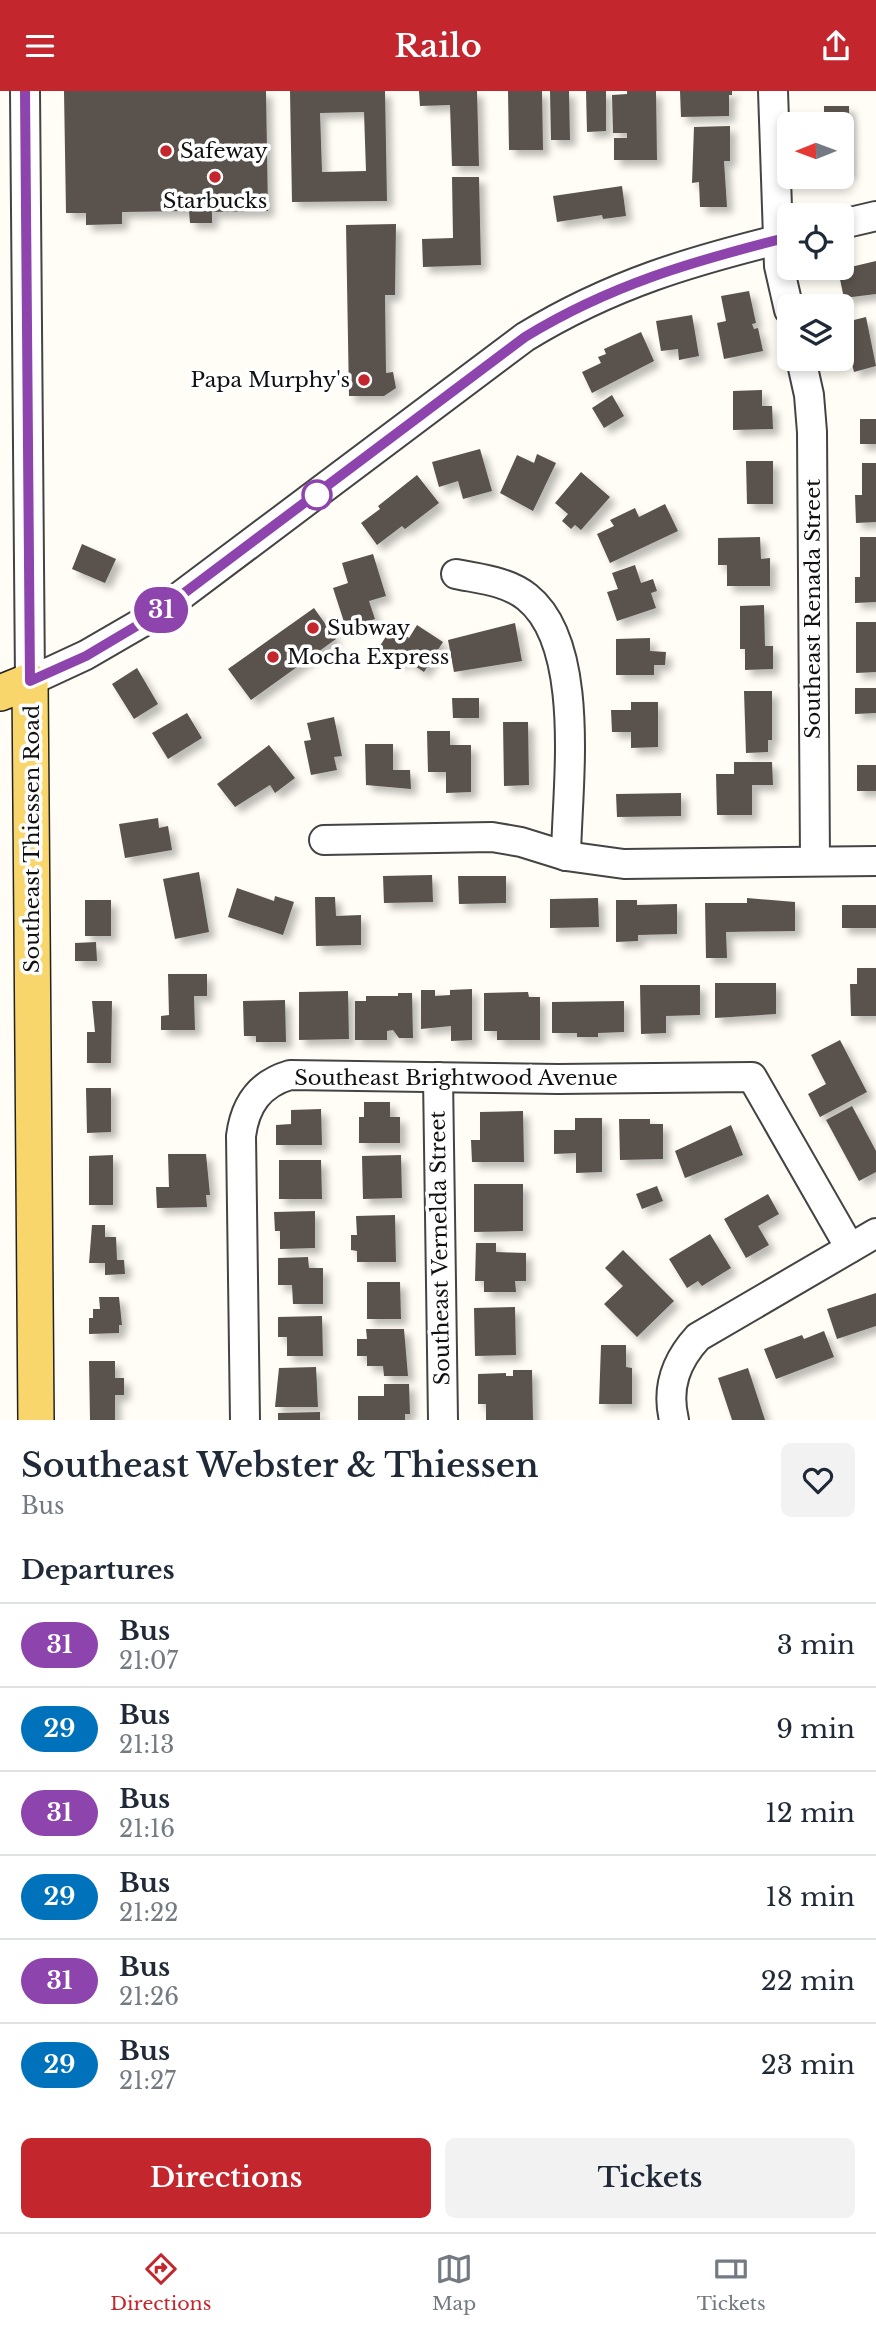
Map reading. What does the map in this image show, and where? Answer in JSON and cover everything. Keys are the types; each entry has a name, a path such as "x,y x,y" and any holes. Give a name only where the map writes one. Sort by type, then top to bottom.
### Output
{"main road":[{"name":"Southeast Thiessen Road","path":"15,687 36,1420"}],"street":[{"name":"Southeast Thiessen Road","path":"15,687 13,243 25,91"},
{"path":"773,91 781,203"},
{"path":"854,221 876,216"},
{"path":"15,687 86,656 155,615 525,337 562,314 648,276 777,241"},
{"name":"Southeast Renada Street","path":"804,371 812,432 815,860"},
{"path":"456,574 502,583 526,595 545,614 555,637 569,693 566,856"},
{"path":"324,840 492,837 521,842 566,856 624,863 876,861"},
{"name":"Southeast Brightwood Avenue","path":"245,1420 241,1136 247,1108 270,1084 290,1075 752,1077 850,1248"},
{"name":"Southeast Vernelda Street","path":"438,1077 443,1420"},
{"path":"674,1420 671,1397 673,1375 683,1353 698,1337 876,1233"}],"building":[{"name":"Safeway","path":"64,91 266,91 268,211 212,212 212,223 190,223 189,211 122,212 122,224 86,225 86,213 66,213"},
{"path":"290,91 385,91 387,201 292,202","holes":["364,112 366,171 322,172 320,113"]},
{"path":"419,91 477,91 479,166 452,166 450,105 420,106"},
{"path":"508,91 542,91 543,150 509,150"},
{"path":"550,91 569,91 570,140 551,140"},
{"path":"586,91 606,91 606,131 587,132"},
{"path":"627,91 656,91 657,160 614,160 614,138 627,138 627,133 613,133 612,95 627,94"},
{"path":"680,91 732,91 732,95 729,95 729,116 681,117"},
{"path":"824,106 849,106 849,112 824,112"},
{"path":"730,126 730,161 724,161 727,207 700,207 699,182 692,183 694,127"},
{"path":"452,177 479,177 481,265 423,267 422,239 453,238"},
{"path":"622,186 626,216 603,219 602,215 557,222 553,196"},
{"path":"396,224 395,295 385,295 386,373 393,372 396,388 384,396 349,396 346,225"},
{"path":"876,261 876,294 854,297 854,294 843,294 840,280 854,280 854,266"},
{"path":"749,291 756,323 752,324 754,329 758,328 763,351 724,359 717,323 726,321 721,296"},
{"path":"692,315 699,356 679,360 678,349 661,351 656,321"},
{"path":"866,317 876,366 854,372 854,371 854,320"},
{"path":"641,332 654,361 592,393 582,372 601,363 598,357 606,354 604,349"},
{"path":"762,390 762,406 772,406 773,429 733,430 733,391"},
{"path":"612,395 624,416 604,428 592,408"},
{"path":"860,419 876,419 876,444 860,444"},
{"path":"480,449 492,491 463,499 458,481 439,487 432,462"},
{"path":"537,454 556,463 533,511 500,493 517,455 534,463"},
{"path":"746,461 773,461 773,504 747,504"},
{"path":"862,463 876,463 876,522 856,523 855,495 862,495"},
{"path":"581,472 610,497 581,530 575,525 571,529 562,521 568,514 555,503"},
{"path":"417,475 439,503 405,529 402,526 377,545 361,523"},
{"path":"665,504 678,531 610,563 597,534 614,526 610,520 635,508 639,517"},
{"path":"760,537 761,559 770,558 770,586 727,586 727,565 718,565 718,538"},
{"path":"860,537 876,537 876,602 855,603 855,577 860,577"},
{"path":"82,544 116,559 105,583 72,569"},
{"path":"373,554 386,596 369,601 375,619 346,628 333,588 348,583 342,563"},
{"path":"635,565 641,583 653,579 657,591 651,593 656,608 617,621 607,592 618,589 612,573"},
{"path":"764,605 765,646 773,646 773,669 745,670 745,649 740,649 740,606"},
{"path":"314,608 336,639 251,700 228,669"},
{"path":"856,622 876,622 876,672 856,673"},
{"path":"515,623 522,661 454,672 448,640"},
{"path":"417,625 443,642 424,672 404,659 401,664 378,649 392,627 409,638"},
{"path":"650,638 650,651 666,652 665,665 654,665 654,675 616,675 616,639"},
{"path":"137,668 158,704 134,719 112,684"},
{"path":"855,688 876,688 876,713 855,714"},
{"path":"744,691 772,691 772,740 768,740 768,752 746,753"},
{"path":"452,698 479,698 479,718 453,718"},
{"path":"631,702 658,702 658,747 631,748 631,732 612,732 611,710 631,710"},
{"path":"187,713 202,738 168,759 152,733"},
{"path":"334,717 342,756 334,757 337,770 311,775 304,741 311,740 307,723"},
{"path":"503,722 528,722 529,785 504,786"},
{"path":"427,731 450,731 450,745 471,745 471,792 446,793 446,772 428,772"},
{"path":"365,744 393,744 393,770 410,770 411,789 366,785"},
{"path":"269,745 295,778 275,793 270,785 235,807 217,784"},
{"path":"734,762 772,762 773,785 752,785 752,815 717,815 716,774 734,774"},
{"path":"857,765 876,765 876,791 857,791"},
{"path":"681,793 681,816 617,817 616,794"},
{"path":"158,818 159,828 168,826 172,850 125,858 119,824"},
{"path":"199,872 209,932 175,939 163,879"},
{"path":"432,875 433,902 384,903 383,876"},
{"path":"458,876 506,876 506,903 459,904"},
{"path":"237,888 274,901 275,896 294,902 283,935 228,917"},
{"path":"315,897 335,897 336,916 361,915 361,945 316,946"},
{"path":"598,898 599,927 550,928 550,899"},
{"path":"747,898 795,902 795,931 726,932 727,958 706,958 705,903 747,903"},
{"path":"85,900 111,900 111,936 85,936"},
{"path":"616,900 637,900 637,905 677,904 677,934 638,935 638,941 616,942"},
{"path":"842,905 876,905 876,928 842,928"},
{"path":"96,942 97,961 75,961 75,943"},
{"path":"857,968 876,968 876,1016 851,1016 850,984 857,984"},
{"path":"168,974 207,974 207,996 194,996 195,1030 161,1030 161,1016 169,1015"},
{"path":"715,983 776,983 776,1014 715,1018"},
{"path":"640,985 700,985 700,1015 666,1016 666,1033 641,1034"},
{"path":"472,989 472,1040 451,1041 451,1026 421,1029 421,990 435,990 435,996 450,995 450,990"},
{"path":"348,991 349,1039 299,1040 299,992"},
{"path":"528,992 529,997 540,997 540,1040 497,1040 497,1031 484,1031 484,993"},
{"path":"398,993 412,993 413,1038 399,1038 393,1030 387,1031 387,1040 355,1040 355,1001 366,1001 366,996 398,996"},
{"path":"285,1000 286,1042 256,1042 256,1036 244,1036 243,1001"},
{"path":"92,1001 112,1001 111,1063 87,1063 87,1032 95,1032"},
{"path":"624,1001 624,1032 598,1033 598,1037 577,1037 577,1033 552,1033 552,1002"},
{"path":"840,1040 867,1092 820,1117 808,1094 826,1084 811,1055"},
{"path":"86,1088 111,1088 111,1132 87,1133"},
{"path":"364,1102 390,1102 390,1117 400,1117 400,1143 359,1143 359,1117 364,1117"},
{"path":"852,1106 876,1151 876,1172 859,1181 826,1120"},
{"path":"321,1109 322,1145 276,1145 276,1125 291,1124 291,1110"},
{"path":"523,1111 524,1162 472,1162 471,1140 480,1140 480,1112"},
{"path":"575,1118 602,1118 602,1172 576,1173 576,1153 554,1154 554,1130 575,1130"},
{"path":"619,1119 650,1119 650,1124 663,1124 663,1159 620,1160"},
{"path":"731,1125 743,1155 685,1178 675,1151"},
{"path":"168,1154 206,1154 210,1195 206,1195 207,1207 157,1208 156,1187 169,1187"},
{"path":"113,1155 113,1205 89,1205 89,1156"},
{"path":"401,1155 402,1198 363,1199 362,1156"},
{"path":"279,1160 321,1160 322,1199 279,1199"},
{"path":"474,1184 523,1184 523,1231 474,1232"},
{"path":"657,1186 663,1201 642,1209 636,1194"},
{"path":"768,1194 779,1214 758,1226 769,1245 746,1258 724,1219"},
{"path":"315,1211 315,1248 280,1249 280,1231 275,1231 274,1212"},
{"path":"395,1215 396,1262 357,1262 357,1251 351,1250 351,1235 357,1235 356,1216"},
{"path":"92,1225 105,1225 105,1237 116,1237 117,1260 124,1260 125,1274 105,1275 105,1263 89,1263"},
{"path":"710,1234 731,1268 702,1286 698,1281 687,1288 669,1259"},
{"path":"476,1243 496,1243 496,1252 526,1253 526,1281 515,1281 516,1292 484,1292 484,1281 475,1281"},
{"path":"623,1250 674,1301 637,1337 604,1304 623,1286 605,1268"},
{"path":"308,1257 309,1268 323,1268 323,1304 293,1304 292,1285 278,1285 278,1258"},
{"path":"367,1282 400,1282 401,1319 367,1319"},
{"path":"876,1293 876,1326 837,1339 827,1309"},
{"path":"99,1297 119,1297 122,1325 119,1325 119,1333 89,1334 89,1318 93,1318 93,1309 100,1309"},
{"path":"515,1307 516,1355 475,1356 474,1308"},
{"path":"322,1316 323,1356 287,1356 287,1337 278,1337 278,1317"},
{"path":"366,1329 404,1329 408,1376 384,1376 383,1366 367,1366 367,1356 357,1356 357,1339 367,1339"},
{"path":"824,1331 834,1357 776,1379 764,1349 802,1335 804,1339"},
{"path":"601,1345 626,1345 626,1367 632,1368 632,1404 599,1404"},
{"path":"89,1361 115,1361 115,1378 124,1378 124,1395 115,1395 115,1420 90,1420"},
{"path":"316,1367 318,1407 275,1407 279,1368"},
{"path":"748,1368 765,1420 732,1420 718,1378"},
{"path":"513,1370 532,1370 533,1420 486,1420 486,1404 478,1404 478,1374 506,1373 506,1376 513,1376"},
{"path":"384,1384 409,1384 410,1414 405,1414 405,1420 358,1420 358,1396 384,1396"},
{"path":"320,1412 320,1420 278,1420 278,1413"}],"bus line":[{"name":"31","path":"25,91 30,681 86,656 155,615 525,337 562,314 648,276 777,240"}],"place":[{"name":"Safeway","path":"166,151"},
{"name":"Starbucks","path":"215,177"},
{"name":"Papa Murphy's","path":"364,380"},
{"name":"Subway","path":"313,628"},
{"name":"Mocha Express","path":"273,657"}]}
